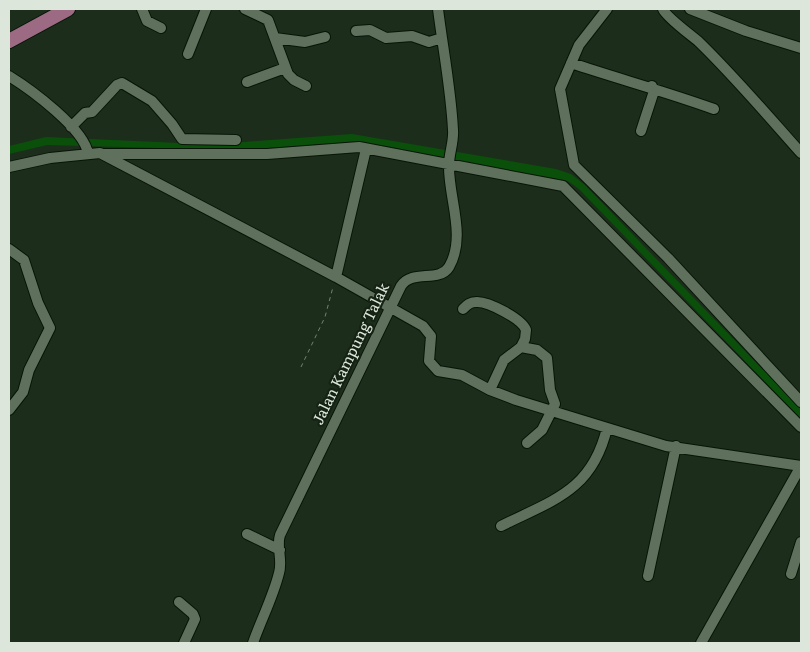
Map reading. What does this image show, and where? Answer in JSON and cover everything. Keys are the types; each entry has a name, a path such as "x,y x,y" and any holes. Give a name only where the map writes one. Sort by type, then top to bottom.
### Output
{"main road":[{"path":"9,41 61,10"}],"street":[{"path":"142,9 147,21 161,28"},
{"path":"188,54 206,9"},
{"path":"245,9 266,18 285,68 291,78 306,86"},
{"name":"Jalan Kampung Talak","path":"252,643 279,573 282,559 280,535 390,308 405,281 414,277 440,274 450,263 456,233 450,159 454,132 438,9"},
{"path":"607,9 579,45 559,94 574,165 668,258 801,402"},
{"path":"664,9 666,15 682,26 709,51 801,153"},
{"path":"690,9 746,31 801,48"},
{"path":"356,31 370,30 386,38 412,36 429,42 442,38"},
{"path":"275,38 305,42 325,36"},
{"path":"571,63 632,83 652,86 714,109"},
{"path":"247,82 285,68"},
{"path":"9,76 28,87 71,127 80,136 87,151"},
{"path":"71,127 85,114 92,112 117,85 122,83 152,101 173,125 182,139 236,140"},
{"path":"641,131 654,90 652,86"},
{"path":"336,277 366,148"},
{"path":"102,154 268,154 366,148 450,159 567,188 801,427"},
{"path":"9,167 87,151 102,154 336,277 424,326 430,332 432,341 428,361 434,369 448,374 462,375 490,390 666,446 801,466 701,643"},
{"path":"9,249 24,260 38,303 50,328 29,370 23,392 9,410"},
{"path":"463,309 471,303 481,302 518,319 526,330 525,339 521,347 504,360 490,390"},
{"path":"521,347 539,351 547,358 550,390 555,402 553,411 542,430 527,443"},
{"path":"501,526 558,498 573,488 596,461 606,428"},
{"path":"648,576 676,446"},
{"path":"246,534 280,550"},
{"path":"791,574 801,542"},
{"path":"178,602 193,614 195,619 184,643"}],"path":[{"path":"301,367 325,317 336,277"}],"shaded area":[{"path":"352,134 556,169 571,174 585,185 801,409 801,419 579,189 568,181 358,143 236,150 47,145 9,154 9,146 46,137 179,143 244,142"}]}
